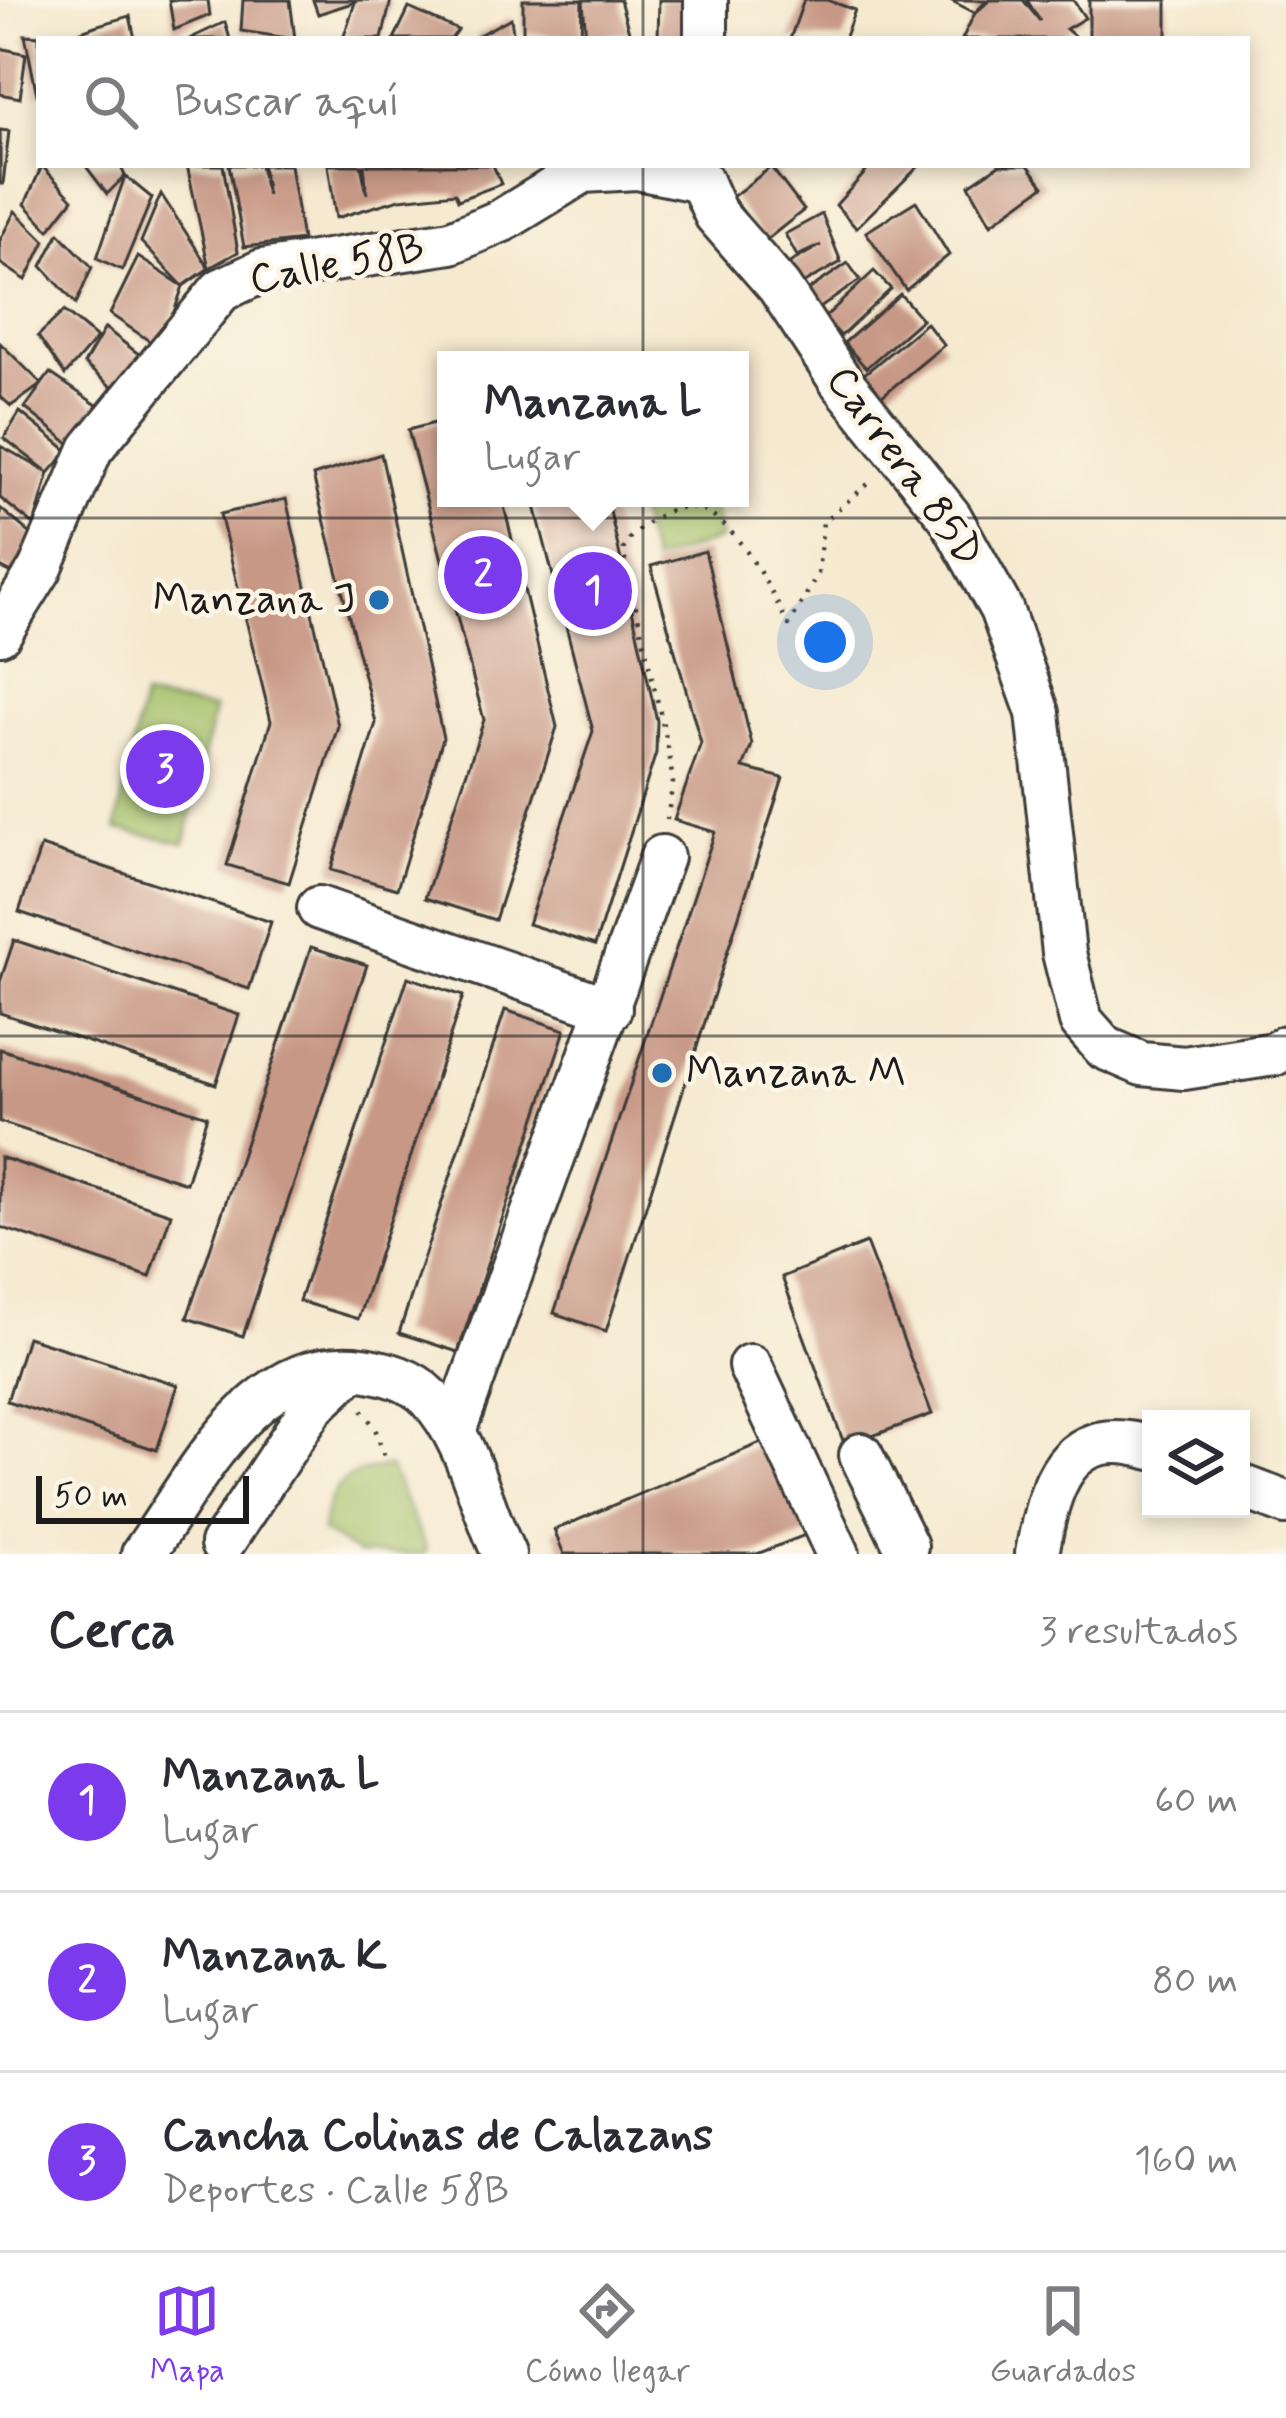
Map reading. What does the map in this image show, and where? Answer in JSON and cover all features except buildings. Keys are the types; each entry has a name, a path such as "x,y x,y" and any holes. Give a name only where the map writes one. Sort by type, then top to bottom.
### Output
{"street":[{"path":"706,0 706,36"},
{"name":"Calle 58B","path":"0,633 40,569 91,449 221,290 262,272 451,242 503,220 583,171 637,168 702,173"},
{"name":"Carrera 85D","path":"702,173 716,215 778,287 840,380 950,517 1001,609 1038,713 1064,953 1081,1021 1105,1048 1142,1064 1184,1068 1274,1054 1286,1047"},
{"path":"454,1431 662,857"},
{"path":"319,908 610,1009"},
{"path":"750,1366 838,1554"},
{"path":"341,1379 303,1420 235,1549 153,1540 218,1443 277,1390 323,1371 341,1379 409,1381 428,1397 454,1431 504,1554"},
{"path":"1037,1554 1053,1483 1085,1450 1106,1441 1142,1445"},
{"path":"861,1455 905,1551"},
{"path":"1250,1489 1286,1503"}],"path":[{"path":"662,857 673,782 623,551 626,541 668,510 690,507 707,512 740,538 789,625 818,574 823,522 901,455"},
{"path":"341,1379 375,1427 385,1459"}],"green space":[{"path":"637,507 713,507 721,539 652,562"},
{"path":"143,698 214,709 185,843 116,829"},
{"path":"389,1467 427,1550 423,1554 358,1554 322,1532 329,1503 340,1484 360,1473"}],"place":[{"name":"Manzana K","path":"483,575"},
{"name":"Manzana L","path":"593,591"},
{"name":"Manzana J","path":"379,600"},
{"name":"Cancha Colinas de Calazans","path":"165,769"},
{"name":"Manzana M","path":"662,1073"}]}
